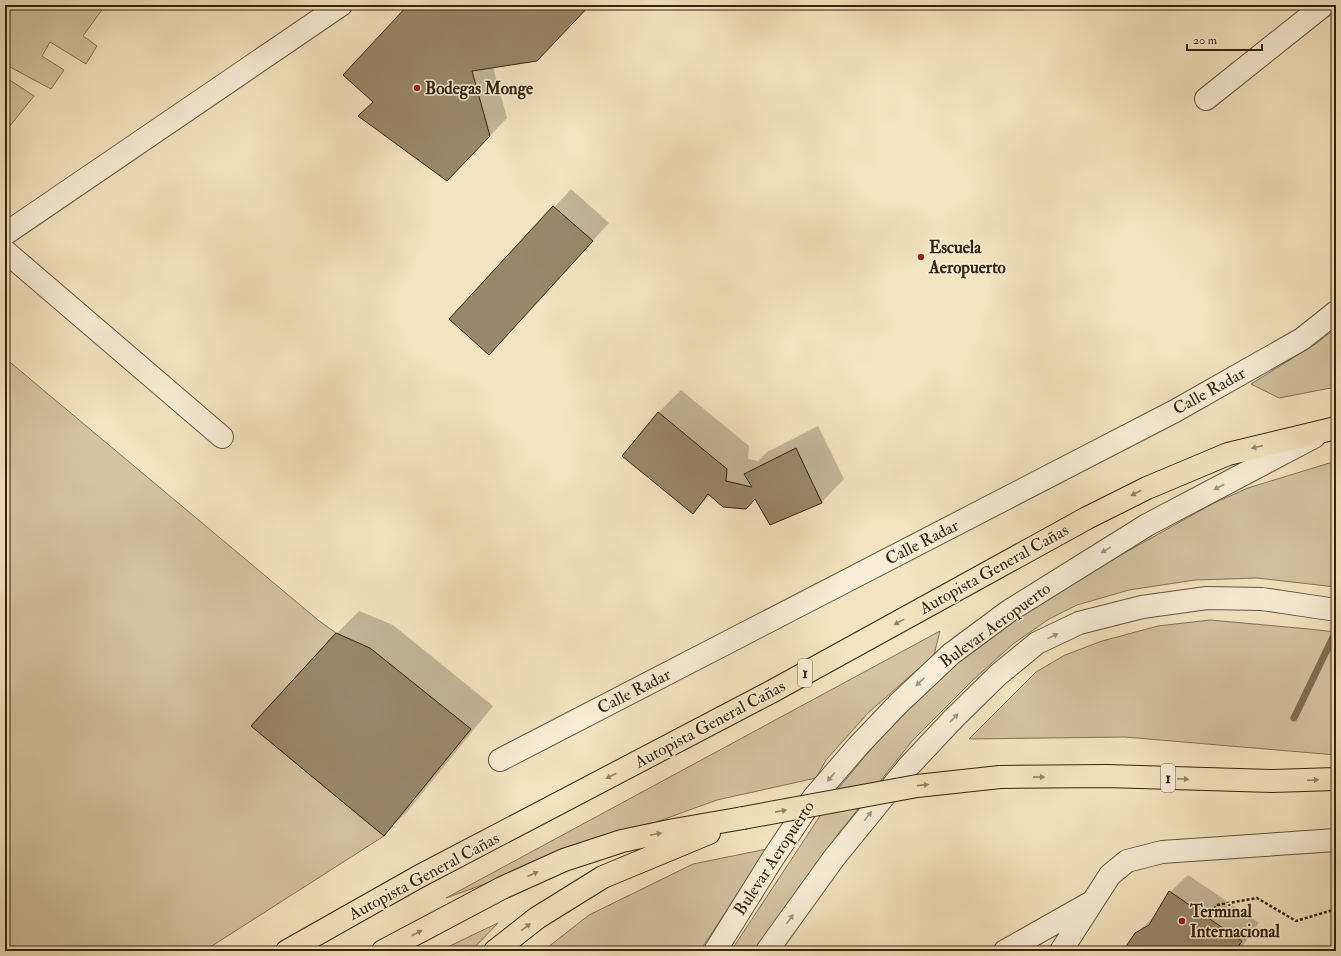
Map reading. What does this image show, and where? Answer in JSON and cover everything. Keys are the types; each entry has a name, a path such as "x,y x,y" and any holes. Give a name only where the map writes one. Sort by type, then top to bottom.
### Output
{"highway":[{"name":"Autopista General Cañas","path":"287,951 418,877 771,692 1088,518 1147,488 1228,454 1332,429"},
{"name":"1","path":"383,951 502,888 564,860 622,841 674,830 917,786 1000,777 1107,776 1272,781 1336,780"},
{"path":"495,951 537,918 603,877 743,818"}],"street":[{"path":"5,234 341,5"},
{"path":"1206,99 1324,5"},
{"path":"5,251 222,437"},
{"name":"Calle Radar","path":"500,760 1175,411 1302,339 1336,312"},
{"name":"Bulevar Aeropuerto","path":"714,951 814,797 858,746 893,709 951,654 1009,611 1147,525 1332,429"},
{"path":"767,951 834,858 908,767 954,718 993,680 1037,643 1079,623 1142,607 1207,598 1262,599 1336,610"},
{"path":"1061,951 1110,875 1127,861 1162,852 1336,840"},
{"path":"1005,951 1093,902"}],"path":[{"path":"1208,917 1217,905 1257,898 1296,921 1336,909"}],"shaded area":[{"path":"5,5 101,5 104,7 83,36 97,46 86,64 50,42 42,56 64,70 51,89 10,67 5,74"},
{"path":"5,77 34,96 5,132"},
{"path":"1336,328 1336,387 1279,398 1251,384 1317,343"},
{"path":"5,358 318,620 336,633 251,726 384,836 204,951 5,951"},
{"path":"1336,461 1336,587 1257,578 1195,580 1129,590 1077,605 1049,619 1013,644 973,680 912,741 839,833 755,951 731,951 837,790 888,729 949,668 992,634 1103,565 1212,504 1248,488"},
{"path":"1210,620 1336,632 1336,755 1125,737 969,739 1036,672 1065,655 1102,641 1158,626"},
{"path":"940,631 934,655 868,713 826,760 816,778 717,800 446,898"},
{"path":"767,849 700,951 543,951 589,915 693,864"},
{"path":"498,923 471,951 439,951"}],"building":[{"name":"Bodegas Monge","path":"408,5 590,5 537,61 472,71 490,136 447,181 358,116 373,102 343,75"},
{"path":"553,206 593,241 489,355 449,319"},
{"path":"658,412 727,469 726,481 752,487 744,474 796,448 822,503 770,525 755,499 746,509 723,507 708,494 693,514 622,456"},
{"path":"336,633 370,648 471,729 384,836 251,726"},
{"name":"Terminal Internacional","path":"1169,891 1242,941 1235,951 1123,951 1135,933 1149,925"}],"waterway":[{"path":"1294,718 1336,631"}],"place":[{"name":"Bodegas Monge","path":"417,88"},
{"name":"Escuela Aeropuerto","path":"921,257"},
{"name":"Terminal Internacional","path":"1182,921"}]}
